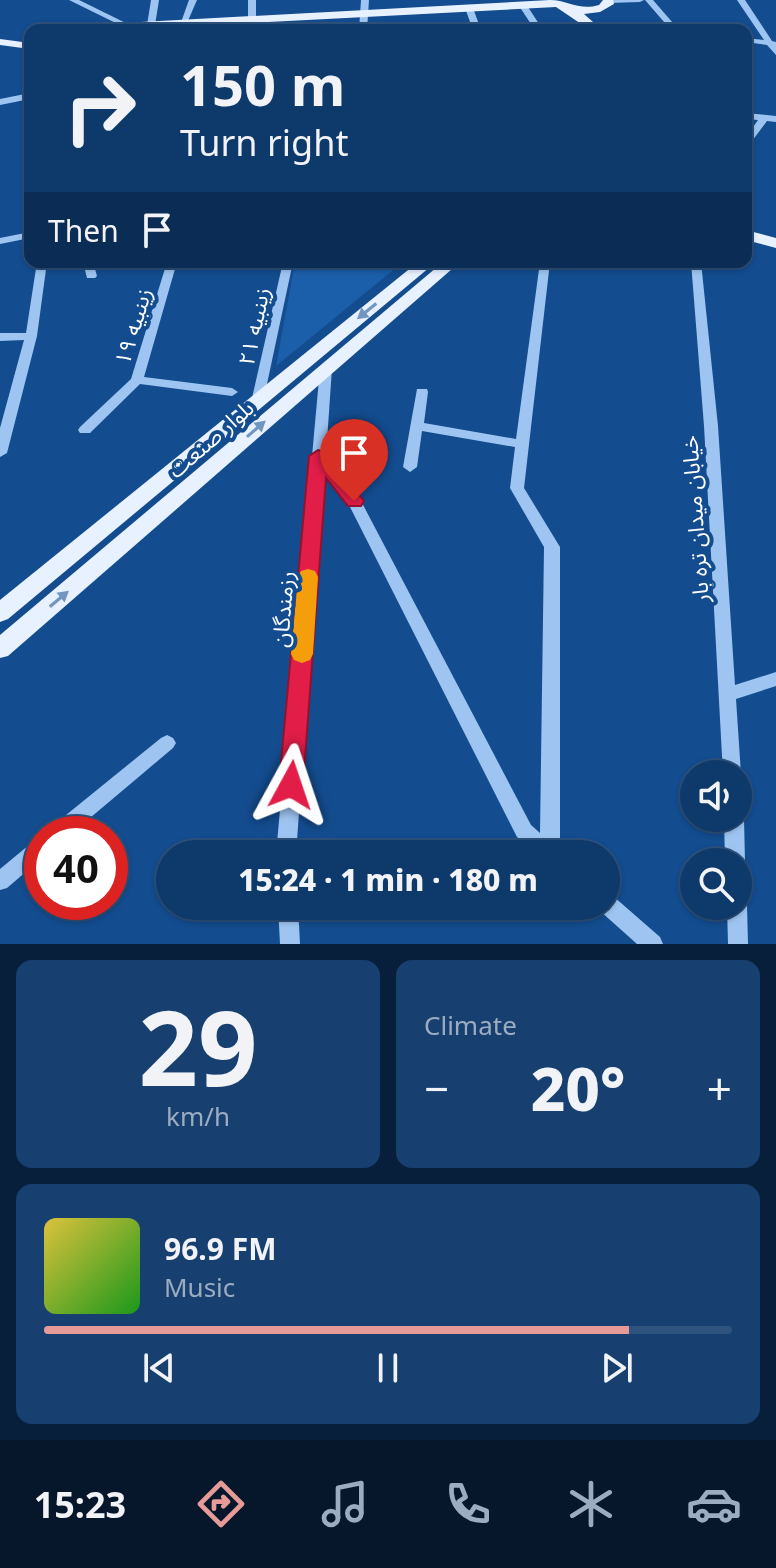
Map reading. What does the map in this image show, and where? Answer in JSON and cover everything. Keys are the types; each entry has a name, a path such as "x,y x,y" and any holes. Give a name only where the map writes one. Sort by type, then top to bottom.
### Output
{"main road":[{"path":"570,9 599,10 606,7 609,0"},
{"path":"167,24 248,23 556,2 597,24"},
{"path":"599,10 601,24"},
{"path":"0,32 15,31"},
{"path":"0,42 24,43"},
{"path":"752,237 776,243"},
{"name":"بلوار صنعت","path":"0,613 258,398 420,268"},
{"name":"بلوار صنعت","path":"0,649 444,268"},
{"path":"127,510 150,522"}],"street":[{"path":"77,2 94,0"},
{"path":"151,24 155,0"},
{"path":"183,23 193,0"},
{"path":"248,23 252,0"},
{"path":"363,24 365,0"},
{"path":"609,0 640,0"},
{"path":"649,0 670,24"},
{"path":"741,0 774,43 776,53"},
{"path":"77,2 124,24"},
{"path":"523,6 535,24"},
{"path":"469,8 475,24"},
{"path":"752,41 774,43"},
{"path":"0,102 24,97"},
{"path":"752,117 776,119"},
{"path":"752,135 764,118"},
{"path":"0,241 24,236"},
{"path":"0,453 31,336 41,268"},
{"path":"89,268 91,276"},
{"name":"زینبیه ۱۹","path":"85,430 137,380 170,268"},
{"name":"زینبیه ۲۱","path":"258,398 287,268"},
{"path":"544,268 517,488 552,547 550,840"},
{"name":"خیابان میدان تره بار","path":"697,268 711,426 730,694 732,760"},
{"path":"0,337 31,336"},
{"name":"رزمندگان","path":"287,840 326,368"},
{"path":"137,380 232,392"},
{"path":"410,467 422,392"},
{"path":"417,426 523,444"},
{"path":"318,456 354,501 524,831 534,840"},
{"path":"730,694 776,679"},
{"path":"79,816 167,743"},
{"path":"0,881 24,861"},
{"path":"620,915 653,944"},
{"path":"289,920 290,944"},
{"path":"737,920 738,944"}],"shaded area":[{"path":"294,268 396,268 276,366"}],"slow traffic":[{"path":"302,654 308,577"}],"route":[{"path":"291,785 318,456 354,501"}]}
